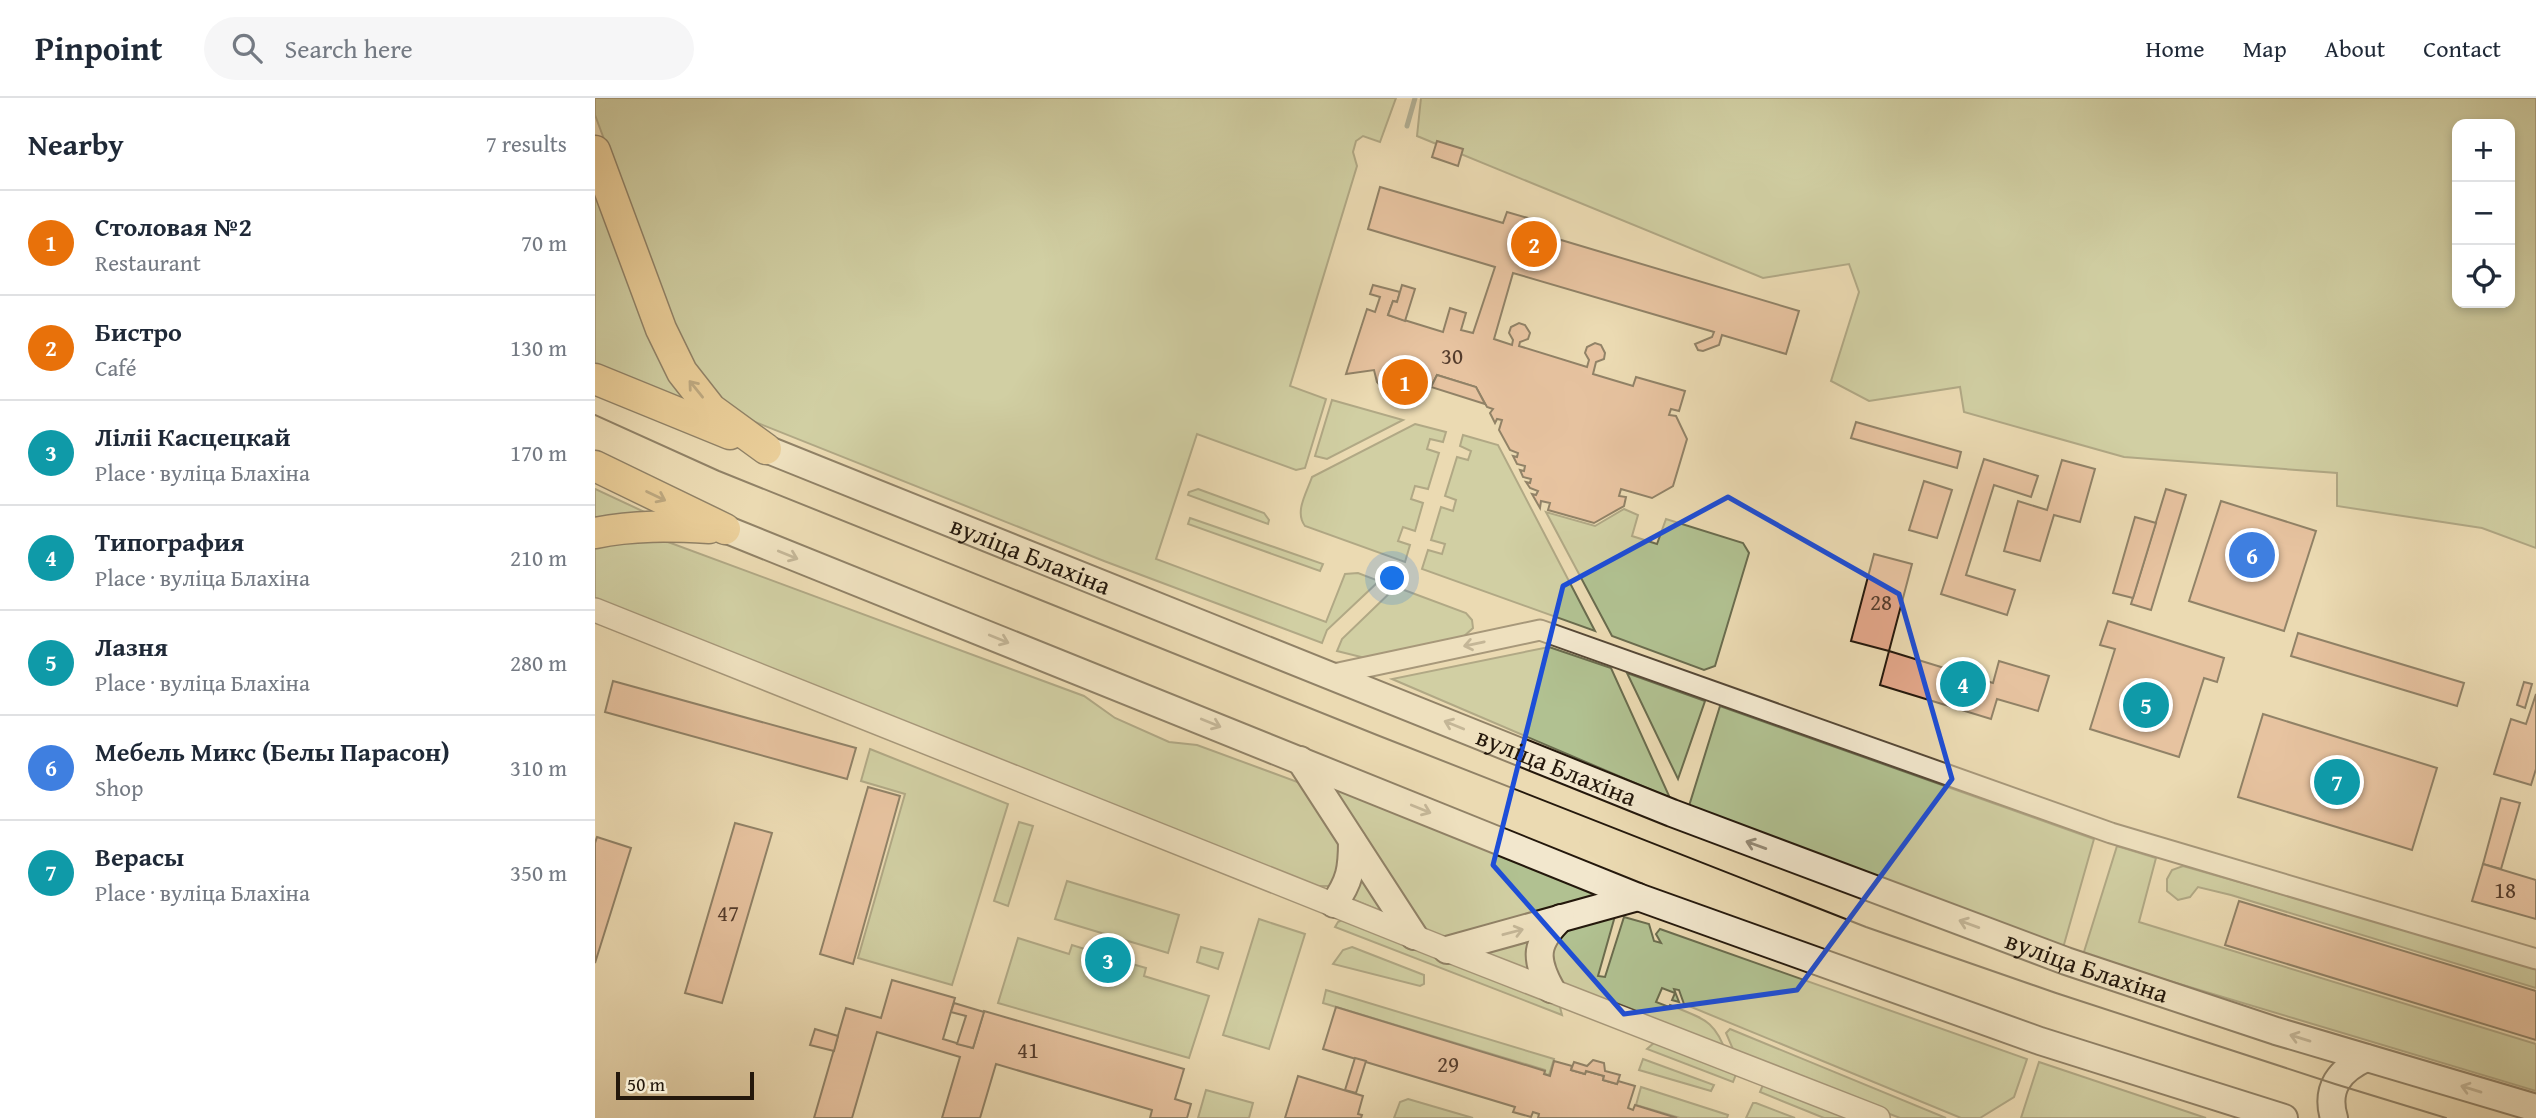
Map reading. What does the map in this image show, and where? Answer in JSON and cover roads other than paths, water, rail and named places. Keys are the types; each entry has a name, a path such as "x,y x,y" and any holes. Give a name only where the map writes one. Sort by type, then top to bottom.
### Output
{"main road":[{"path":"595,151 661,329 682,372 712,409 766,449"},
{"name":"вуліца Блахіна","path":"595,379 1672,813 2066,961 2276,1031 2536,1108"},
{"path":"595,466 725,529 1638,897 2040,1041 2284,1118"},
{"path":"595,533 654,526 725,529"},
{"path":"1300,760 1414,936"},
{"path":"1334,904 1346,886 1352,865 1352,841"},
{"path":"1447,950 1638,897"},
{"path":"1551,989 1542,972 1540,947 1546,933 1561,918"},
{"path":"2333,1118 2332,1092 2335,1084 2348,1066 2366,1058"}],"street":[{"path":"595,610 1447,950 1878,1118"},
{"path":"1329,675 1541,630 2098,829 2536,959"}],"waterway":[{"path":"1407,126 1415,98"}],"tram line":[{"path":"595,415 719,471 1377,735 1866,927 2056,993 2446,1118"}],"place":[{"name":"Бистро","path":"1534,244"},
{"name":"Столовая №2","path":"1405,382"},
{"name":"Мебель Микс (Белы Парасон)","path":"2252,555"},
{"name":"Типография","path":"1963,684"},
{"name":"Лазня","path":"2146,705"},
{"name":"Верасы","path":"2337,782"},
{"name":"Ліліі Касцецкай","path":"1108,960"}]}
